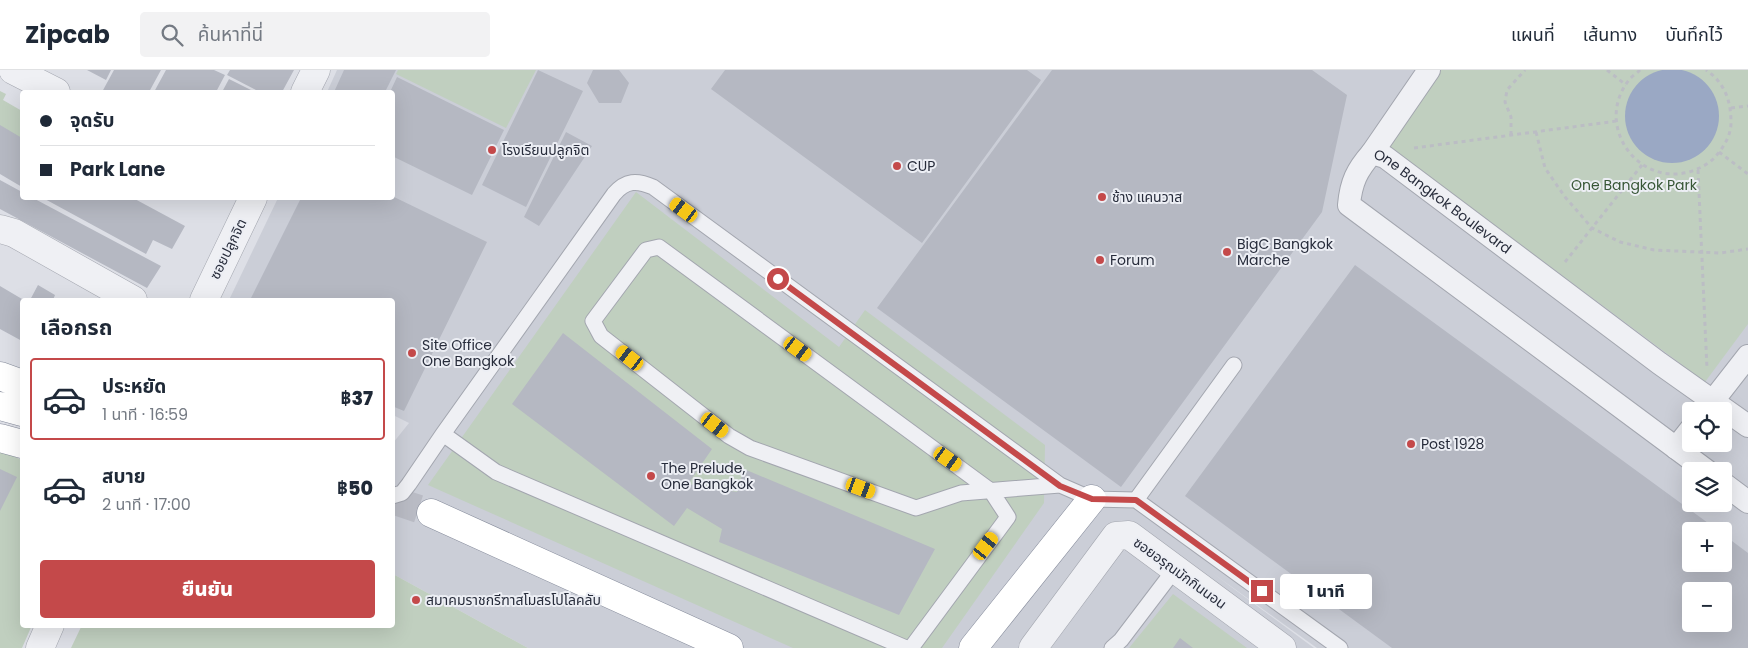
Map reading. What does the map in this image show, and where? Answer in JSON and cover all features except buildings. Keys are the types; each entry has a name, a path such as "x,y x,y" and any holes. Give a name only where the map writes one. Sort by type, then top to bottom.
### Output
{"highway":[{"path":"0,376 20,383"},
{"path":"0,406 20,411"},
{"path":"0,438 20,443"},
{"path":"974,648 1092,499"},
{"path":"431,513 730,648"}],"street":[{"path":"13,70 52,90"},
{"path":"305,90 316,70"},
{"path":"1372,153 1429,70"},
{"name":"One Bangkok Boulevard","path":"1695,462 1349,205 1350,189 1360,167 1372,153 1385,157 1706,402"},
{"name":"ซอยปลูกจิต","path":"205,298 252,200"},
{"path":"0,229 14,233 128,298"},
{"path":"1711,402 1748,356"},
{"name":"One Bangkok Boulevard","path":"1732,417 1748,426"},
{"path":"1676,448 1682,440"},
{"path":"1732,490 1748,502"},
{"name":"ซอยอรุณมักกินนอน","path":"1033,648 1116,536 1129,536 1282,648"},
{"path":"40,648 49,628"}],"lane":[{"path":"395,495 402,493 409,484 614,194 621,186 631,182 642,182 653,187 1060,486 1092,499 1136,500 1340,648"},
{"path":"911,648 1008,517 991,491 659,247 646,250 593,321 601,336 729,436 750,448 916,508 961,493 991,491 1060,486"},
{"path":"1136,500 1234,365"},
{"path":"443,434 496,472 906,648"},
{"path":"1112,648 1122,640 1175,569"}],"path":[{"path":"1511,135 1511,117 1505,102 1507,90 1525,70"},
{"path":"1607,70 1626,85"},
{"path":"1640,70 1629,79 1620,96 1616,116 1619,135 1628,152 1642,165 1660,173 1680,174 1698,170 1713,159 1725,144 1731,127 1731,108 1726,90 1706,70"},
{"path":"1731,108 1748,106"},
{"path":"1372,153 1616,121"},
{"path":"1536,132 1545,168 1565,197 1592,228 1620,242 1654,250 1720,253 1748,249"},
{"path":"1719,152 1748,174"},
{"path":"1550,281 1642,165"},
{"path":"1698,170 1709,402"}],"shaded area":[{"path":"337,70 1748,70 1748,648 1317,648 1211,572 1314,648 528,648 395,575 395,440 409,423 395,416 395,298 230,298 277,200 395,200 395,90 328,90"}],"green space":[{"path":"398,70 536,70 506,128 396,74"},
{"name":"One Bangkok Park","path":"1441,70 1748,70 1748,324 1705,382 1386,144"},
{"path":"0,91 6,94 3,100 20,110 20,138 0,126"},
{"path":"636,192 839,347 865,310 1045,445 1044,503 942,648 793,648 428,485"},
{"path":"0,450 20,459 20,628 31,628 22,648 0,648"},
{"name":"สมาคมราชกรีฑาสโมสรโปโลคลับ","path":"395,575 528,648 71,648 81,628 395,628"},
{"path":"1173,594 1247,648 1129,648"}],"water":[{"path":"1672,69 1690,73 1705,83 1715,98 1719,116 1715,134 1705,149 1690,159 1672,163 1654,159 1639,149 1629,134 1625,116 1629,98 1639,83 1654,73"}],"tunnel":[{"path":"395,501 431,513"}],"place":[{"name":"โรงเรียนปลูกจิต","path":"492,150"},
{"name":"CUP","path":"897,166"},
{"name":"ช้าง แคนวาส","path":"1102,197"},
{"name":"BigC Bangkok Marche","path":"1227,252"},
{"name":"Forum","path":"1100,260"},
{"name":"Site Office One Bangkok","path":"412,353"},
{"name":"Post 1928","path":"1411,444"},
{"name":"The Prelude, One Bangkok","path":"651,476"},
{"name":"สมาคมราชกรีฑาสโมสรโปโลคลับ","path":"416,600"}],"route":[{"path":"778,279 1060,486 1092,499 1136,500 1262,591"}]}
